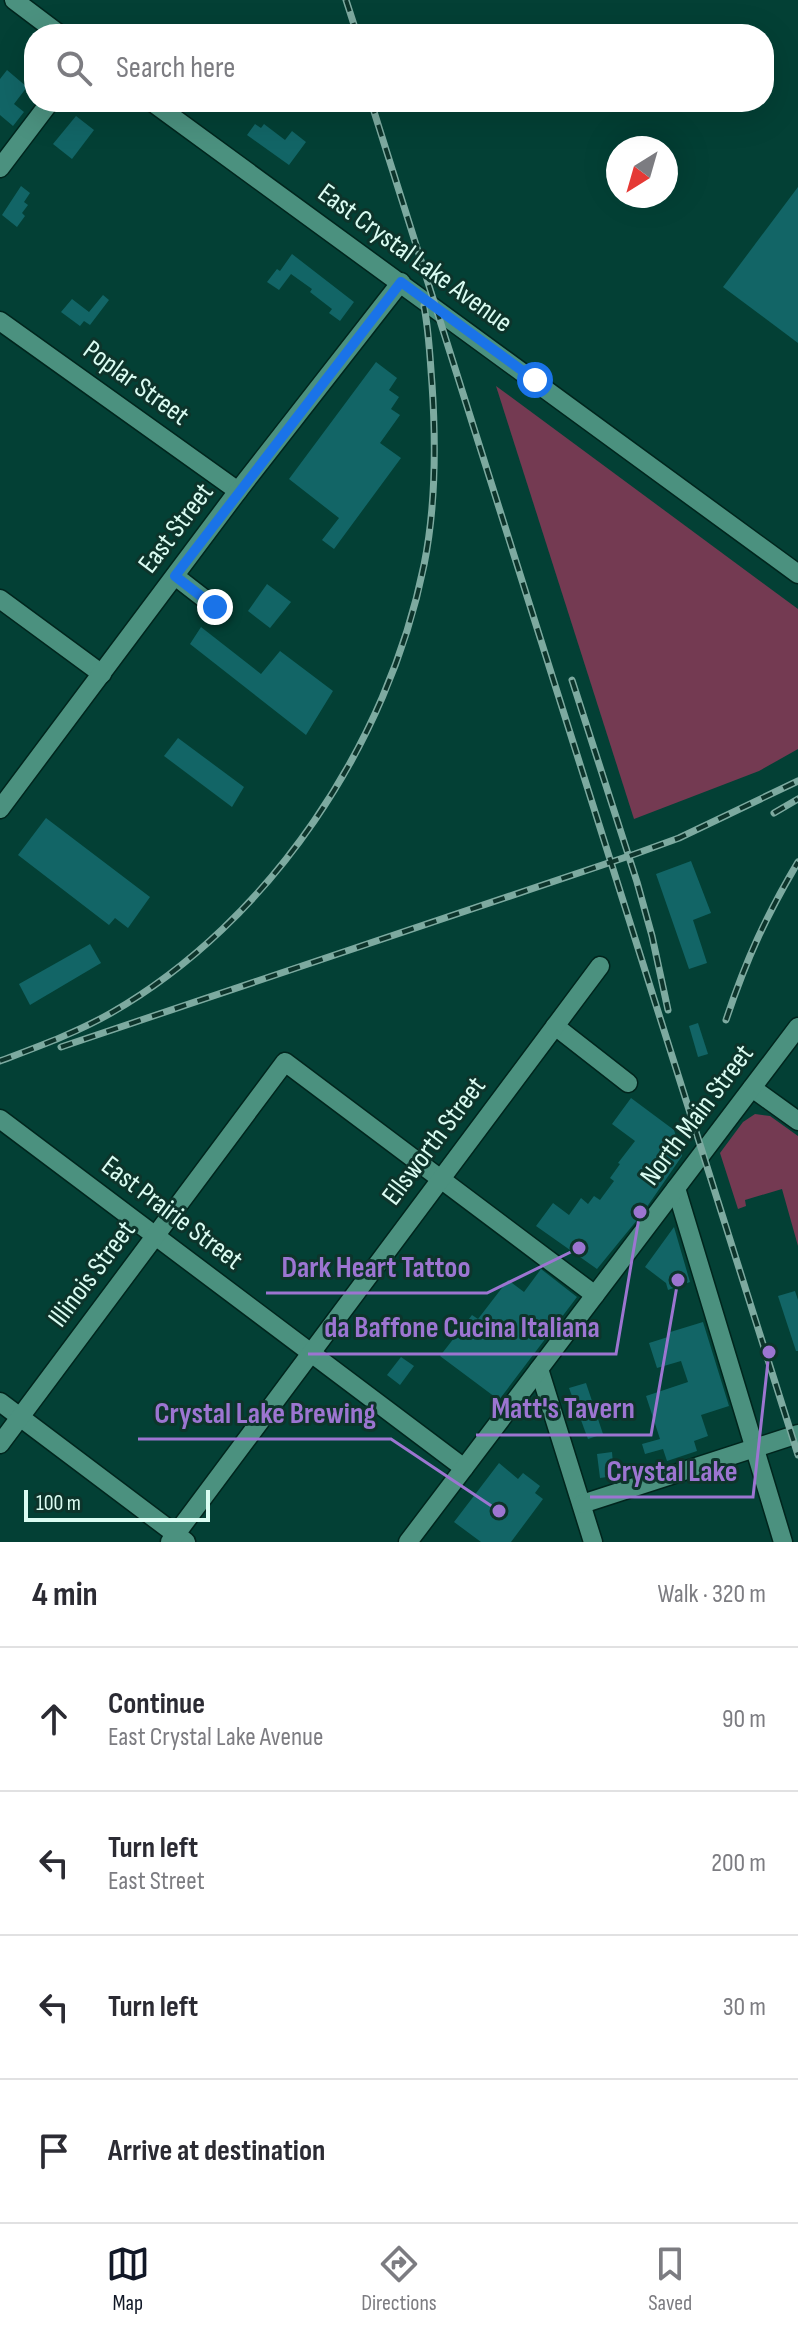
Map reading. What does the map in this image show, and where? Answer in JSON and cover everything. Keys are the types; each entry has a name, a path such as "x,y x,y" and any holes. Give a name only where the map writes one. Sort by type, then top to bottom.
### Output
{"street":[{"path":"14,0 46,24"},
{"path":"0,168 42,112"},
{"name":"East Crystal Lake Avenue","path":"166,112 798,574"},
{"name":"East Street","path":"0,809 238,491 401,282"},
{"name":"Poplar Street","path":"0,321 238,491"},
{"path":"175,576 215,607"},
{"path":"0,599 102,674"},
{"name":"Ellsworth Street","path":"177,1539 311,1352 600,966"},
{"path":"555,1026 628,1083"},
{"name":"North Main Street","path":"408,1542 798,1027"},
{"name":"Illinois Street","path":"0,1444 285,1062 441,1179"},
{"path":"752,1088 798,1121"},
{"name":"East Prairie Street","path":"0,1119 464,1468"},
{"path":"441,1179 595,1295"},
{"path":"676,1188 783,1542"},
{"path":"539,1369 593,1542"},
{"path":"0,1402 177,1539"},
{"path":"582,1504 798,1434"}],"shaded area":[{"path":"496,386 798,609 798,749 759,771 634,819"},
{"path":"755,1114 770,1116 798,1136 798,1246 782,1189 745,1200 746,1206 738,1209 720,1153 743,1122"}],"building":[{"path":"7,70 24,84 24,91 14,104 24,112 13,126 0,115 0,79"},
{"path":"76,116 94,130 72,159 53,144"},
{"path":"255,124 261,128 264,124 285,140 292,131 306,142 289,165 247,135"},
{"path":"21,186 30,193 24,202 28,205 22,213 25,216 17,227 2,215"},
{"path":"798,187 798,343 723,287"},
{"path":"292,254 354,302 340,321 329,313 332,309 310,292 312,289 291,274 279,290 267,282"},
{"path":"103,295 109,300 90,325 84,321 80,326 61,312 72,299 89,312"},
{"path":"376,362 397,378 389,390 399,397 391,409 400,415 380,443 401,458 334,549 322,540 339,518 289,479"},
{"path":"267,584 291,602 270,628 248,611"},
{"path":"201,627 261,674 280,651 333,691 306,735 190,644"},
{"path":"178,738 244,787 232,807 164,756"},
{"path":"46,818 150,897 128,928 115,918 109,925 18,855"},
{"path":"691,861 711,913 693,920 707,963 689,969 656,874"},
{"path":"90,944 101,963 30,1005 19,984"},
{"path":"698,1023 708,1054 698,1057 689,1026"},
{"path":"631,1098 674,1130 682,1156 642,1214 597,1269 536,1226 553,1203 569,1215 581,1198 588,1204 594,1196 600,1200 614,1181 610,1178 618,1163 635,1141 612,1124"},
{"path":"674,1227 690,1282 668,1290 666,1283 645,1267"},
{"path":"541,1269 577,1297 499,1400 440,1356 472,1315 478,1319 508,1280 524,1292"},
{"path":"795,1291 798,1300 798,1351 778,1296"},
{"path":"703,1322 729,1406 701,1415 708,1436 694,1441 697,1451 667,1461 663,1449 645,1454 642,1444 660,1439 646,1396 688,1382 681,1361 657,1368 649,1343 668,1337 667,1333"},
{"path":"401,1357 414,1366 400,1385 387,1375"},
{"path":"586,1383 603,1434 588,1439 569,1388"},
{"path":"612,1452 614,1476 600,1478 597,1454"},
{"path":"499,1463 518,1479 523,1473 540,1486 535,1493 543,1499 511,1542 481,1542 454,1522"}],"railway":[{"path":"346,0 354,24"},
{"path":"374,112 798,1455"},
{"path":"0,1061 111,1013 169,975 222,929 271,878 314,821 351,761 382,697 407,632 428,543 433,497 434,429 424,306"},
{"path":"572,680 637,882 668,1010"},
{"path":"61,1047 635,854 679,838 798,781"},
{"path":"774,813 798,799"},
{"path":"726,1020 758,939 798,862"}],"place":[{"name":"da Baffone Cucina Italiana","path":"640,1212"},
{"name":"Dark Heart Tattoo","path":"579,1248"},
{"name":"Matt's Tavern","path":"678,1280"},
{"name":"Crystal Lake","path":"769,1352"},
{"name":"Crystal Lake Brewing","path":"499,1511"}],"route":[{"path":"215,607 175,576 401,282 535,380"}]}
